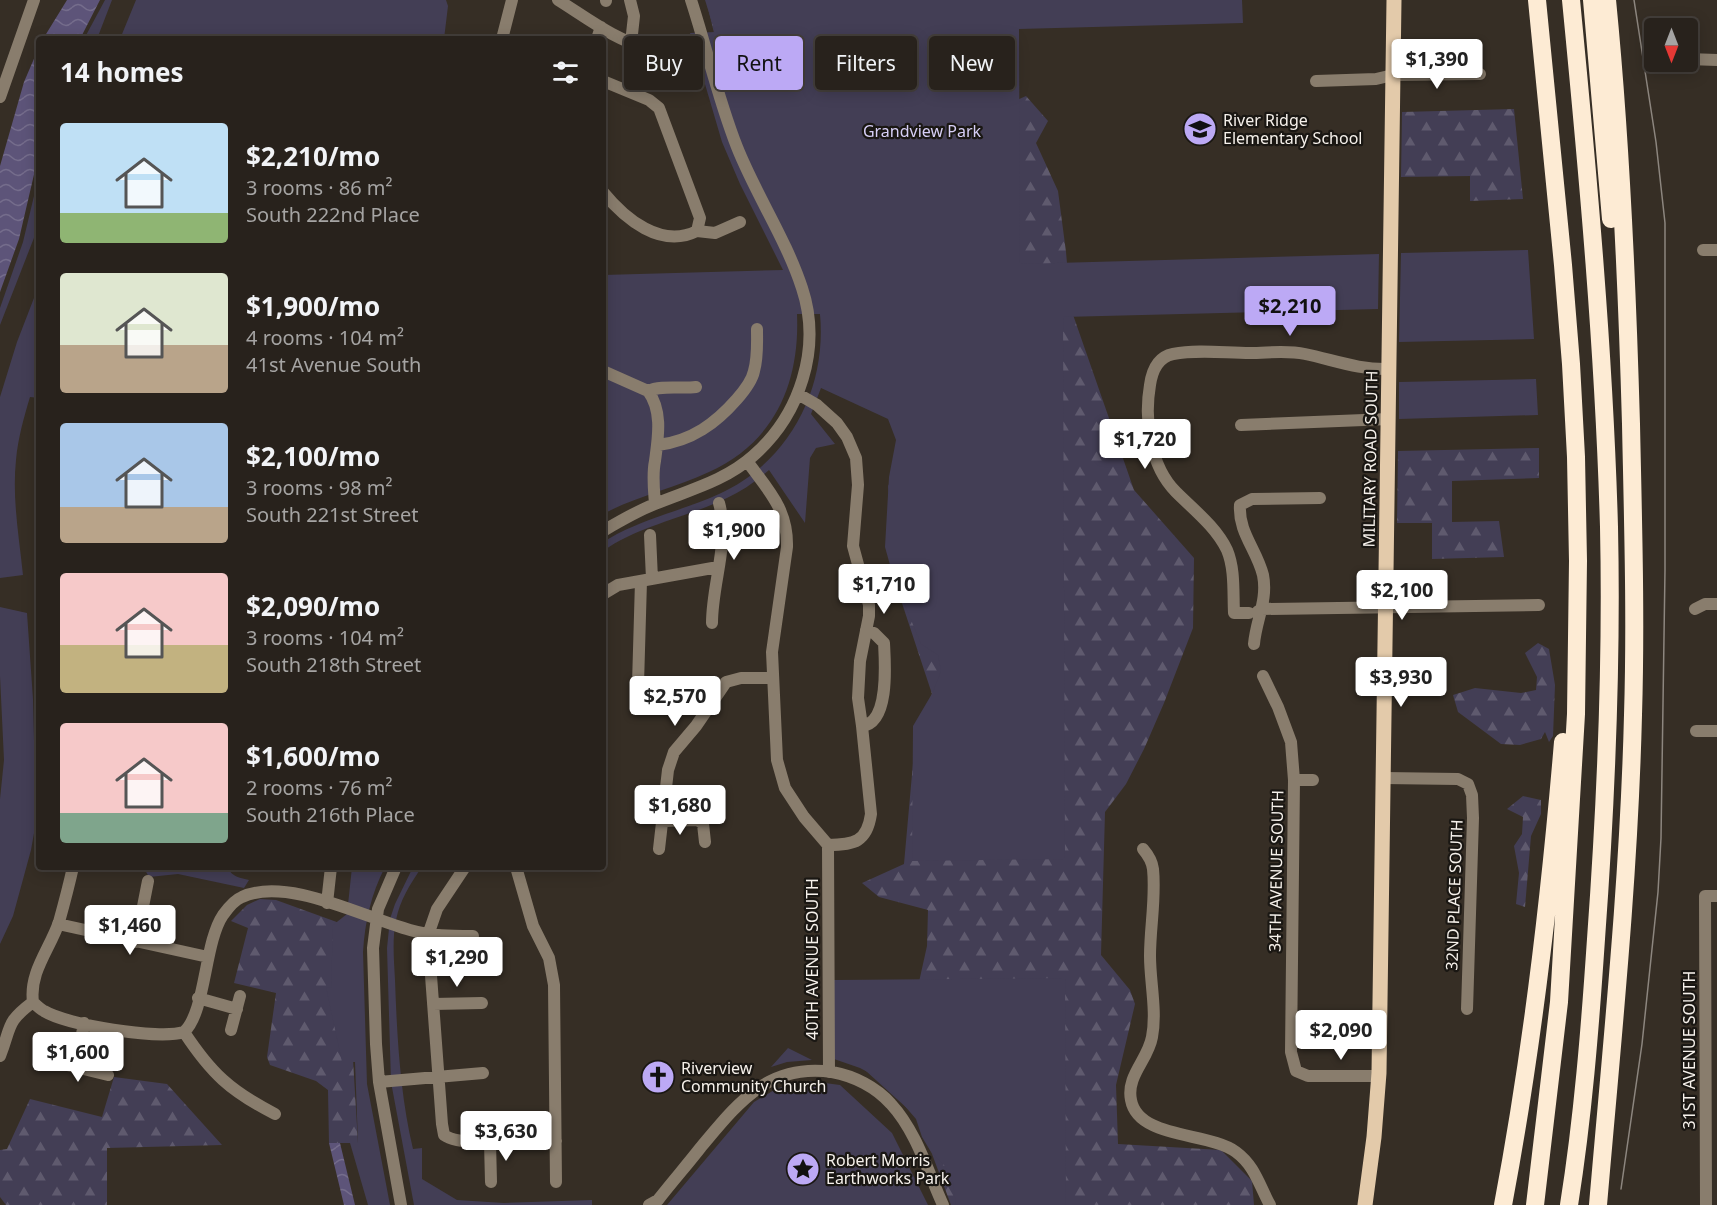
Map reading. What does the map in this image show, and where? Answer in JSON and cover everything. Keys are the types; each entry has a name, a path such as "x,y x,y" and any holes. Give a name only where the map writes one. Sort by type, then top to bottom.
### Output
{"highway":[{"path":"1535,1205 1559,1002 1576,714 1578,561 1576,458 1570,353 1537,0"},
{"path":"1569,1205 1576,1160 1592,1002 1604,833 1610,616 1600,339 1571,0"},
{"path":"1592,0 1614,255 1626,454 1634,540"},
{"path":"1595,1205 1624,924 1635,616 1629,351 1620,157 1608,0"},
{"path":"1503,1205 1527,1066 1547,914 1578,561"}],"main road":[{"name":"MILITARY ROAD SOUTH","path":"1365,1205 1379,1076 1394,0"}],"street":[{"path":"0,97 34,0"},
{"path":"503,36 512,0"},
{"path":"558,0 599,33 624,41"},
{"path":"630,0 634,16 632,36"},
{"path":"606,529 659,502 704,486 747,461 761,449 779,427 798,394 804,375 808,348 805,299 793,266 725,116 691,0"},
{"path":"1698,59 1717,60"},
{"path":"1316,81 1376,79 1393,75 1480,74"},
{"path":"606,82 649,100 660,108 700,219 698,231"},
{"path":"606,195 628,218 670,237 698,231 714,233 740,222"},
{"path":"1703,250 1717,250"},
{"path":"658,448 705,429 719,419 745,389 754,373 757,329"},
{"path":"1389,369 1368,370 1287,352 1215,351 1173,354 1165,357 1153,372 1148,396 1150,439 1163,473 1174,490 1209,525 1226,548 1232,570 1233,613 1385,606 1539,605"},
{"path":"606,372 648,391 654,399 657,410 658,448 655,460 659,502"},
{"path":"648,391 655,388 696,387"},
{"path":"747,461 782,510 786,531 787,547 774,631 772,678 777,760 781,777 791,798 828,845 848,845 860,839 869,827 871,814 858,698 858,682 869,605 853,546 858,485 856,458 847,437 837,423 817,405 798,394"},
{"path":"1241,425 1389,418"},
{"path":"1254,644 1256,611 1264,589 1257,558 1241,526 1240,505 1252,499 1320,498"},
{"path":"712,623 713,590 723,534 719,503"},
{"path":"638,684 650,535"},
{"path":"606,592 618,585 718,567"},
{"path":"1695,609 1705,604 1717,604"},
{"path":"862,726 868,726 875,720 886,683 884,643 874,633 866,630"},
{"name":"34TH AVENUE SOUTH","path":"1263,676 1291,742 1294,780 1292,1060 1296,1071 1308,1076 1379,1076"},
{"path":"659,849 668,770 674,752 701,719 722,686 735,679 772,678"},
{"path":"1696,731 1717,731"},
{"name":"32ND PLACE SOUTH","path":"1384,778 1458,779 1468,784 1472,795 1467,1009"},
{"path":"1294,780 1313,780"},
{"path":"662,822 698,820 703,824 705,842"},
{"name":"40TH AVENUE SOUTH","path":"828,845 829,1072"},
{"path":"1143,849 1153,867 1150,976 1154,1030 1148,1051 1131,1084 1132,1104 1138,1115 1151,1125 1216,1142 1234,1150 1255,1172 1270,1205"},
{"path":"72,870 58,924 34,977 33,1002 52,1015 150,1034 173,1035 184,1032 194,1018 208,957 221,918 241,897 261,892 279,891 327,903 428,935 473,936"},
{"path":"327,903 331,870"},
{"path":"395,870 385,890 377,919 373,948 379,1082 401,1205"},
{"path":"463,870 437,909 428,935 444,1135 462,1142 556,1141"},
{"path":"517,870 529,914 549,958 552,972 556,1182"},
{"path":"136,942 148,881"},
{"name":"31ST AVENUE SOUTH","path":"1706,1205 1711,896"},
{"path":"58,924 208,957"},
{"path":"231,1030 240,996"},
{"path":"198,998 237,1009"},
{"path":"0,1056 11,1022 33,1002"},
{"path":"433,1004 482,1003"},
{"path":"76,1067 84,1023"},
{"path":"184,1032 204,1061 228,1086 247,1100 274,1114"},
{"path":"54,1062 108,1075"},
{"path":"655,1203 728,1115 752,1092 790,1073 813,1071 829,1072 864,1083 891,1104 903,1119 943,1205"},
{"path":"379,1082 483,1073"},
{"path":"490,1142 491,1182"}],"green space":[{"path":"105,0 112,0 98,36 86,36"},
{"path":"136,0 446,0 448,6 444,36 121,36"},
{"name":"Grandview Park","path":"705,0 1242,0 1243,23 1019,29 1020,264 1379,254 1378,309 1063,317 1065,859 912,861 913,726 933,692 941,671 938,655 921,644 893,576 885,547 889,477 896,440 888,419 821,388 811,414 835,444 816,448 810,458 805,523 769,470 727,498 648,528 606,549 606,540 617,534 719,494 744,480 765,463 784,443 798,420 810,395 817,369 821,342 820,314 797,314 794,364 788,386 779,408 767,427 751,444 732,459 709,472 606,513 606,275 783,270 740,184 722,142 703,77 703,36 691,36 690,33 715,32"},
{"path":"706,0 787,36 715,36"},
{"name":"Grandview Park","path":"803,43 815,48 815,90 909,90 974,119 1026,96 1048,121 1036,143 1058,191 1071,309 1134,490 1194,558 1193,628 1144,749 1126,784 1105,812 1101,955 1130,990 1135,1004 1116,1085 1118,1144 1221,1150 1252,1181 1254,1205 951,1205 919,1119 845,1052 919,982 927,946 928,910 879,897 862,883 904,864 915,741 932,694 897,588 888,486 903,460 893,409 821,317 799,247 731,90 803,90"},
{"path":"1514,109 1523,199 1470,201 1470,176 1401,177 1402,112"},
{"path":"36,188 36,233 0,325 0,308 23,242"},
{"path":"1528,250 1534,339 1399,342 1401,253"},
{"path":"36,293 36,398 30,397 20,436 15,474 16,518 23,575 0,578 0,397 17,342"},
{"path":"1536,379 1538,415 1399,419 1399,382"},
{"path":"1539,448 1539,478 1452,481 1452,522 1499,521 1504,557 1432,559 1432,523 1397,523 1398,451"},
{"path":"0,607 27,613 33,699 36,822 13,916 0,944 0,799 4,760 0,676"},
{"path":"1538,643 1549,649 1555,685 1553,736 1549,742 1545,732 1541,739 1520,745 1501,744 1458,712 1453,695 1475,688 1521,693 1536,690 1537,677 1525,653"},
{"path":"1523,796 1541,800 1541,814 1531,836 1525,907 1516,904 1519,873 1514,846 1522,834 1523,817 1507,809"},
{"path":"145,870 230,870 237,877 249,880 244,888 178,874 149,877"},
{"path":"352,870 384,870 370,908 363,952 367,1084 390,1205 368,1205 350,1143 358,1143 355,1062 342,1062 326,987 331,988 333,925 347,914"},
{"path":"412,870 420,870 400,906 394,935 394,957 402,1086 413,1149 422,1148 422,1179 457,1200 504,1203 592,1200 592,1205 414,1205 391,1082 387,948 390,919"},
{"path":"260,899 276,900 345,925 358,1143 329,1143 328,1090 316,1081 270,1065 267,1057 276,993 234,983 248,928 231,921 247,905"},
{"path":"1065,978 1066,1205 956,1205 953,1182 945,1166 931,1152 922,1137 916,1119 897,1097 876,1079 877,1077 834,1059 833,980"},
{"path":"788,1048 812,1060 787,1062 771,1067"},
{"path":"114,1077 167,1084 222,1145 107,1148 107,1205 6,1205 0,1197 0,1150 7,1149 30,1099 102,1117"},
{"name":"Robert Morris Earthworks Park","path":"810,1081 840,1085 892,1133 928,1205 667,1205 754,1102 776,1089 793,1083"}],"water":[{"path":"67,0 100,0 82,36 45,36"},
{"path":"36,54 36,166 19,239 0,292 0,166 24,82"},
{"path":"329,1143 340,1143 355,1205 344,1205"}],"tram line":[{"path":"1621,1189 1642,1044 1658,892 1661,838 1665,570 1665,223 1656,142 1634,0"}],"place":[{"name":"River Ridge Elementary School","path":"1200,129"},
{"name":"Riverview Community Church","path":"658,1077"},
{"name":"Robert Morris Earthworks Park","path":"803,1169"}]}
